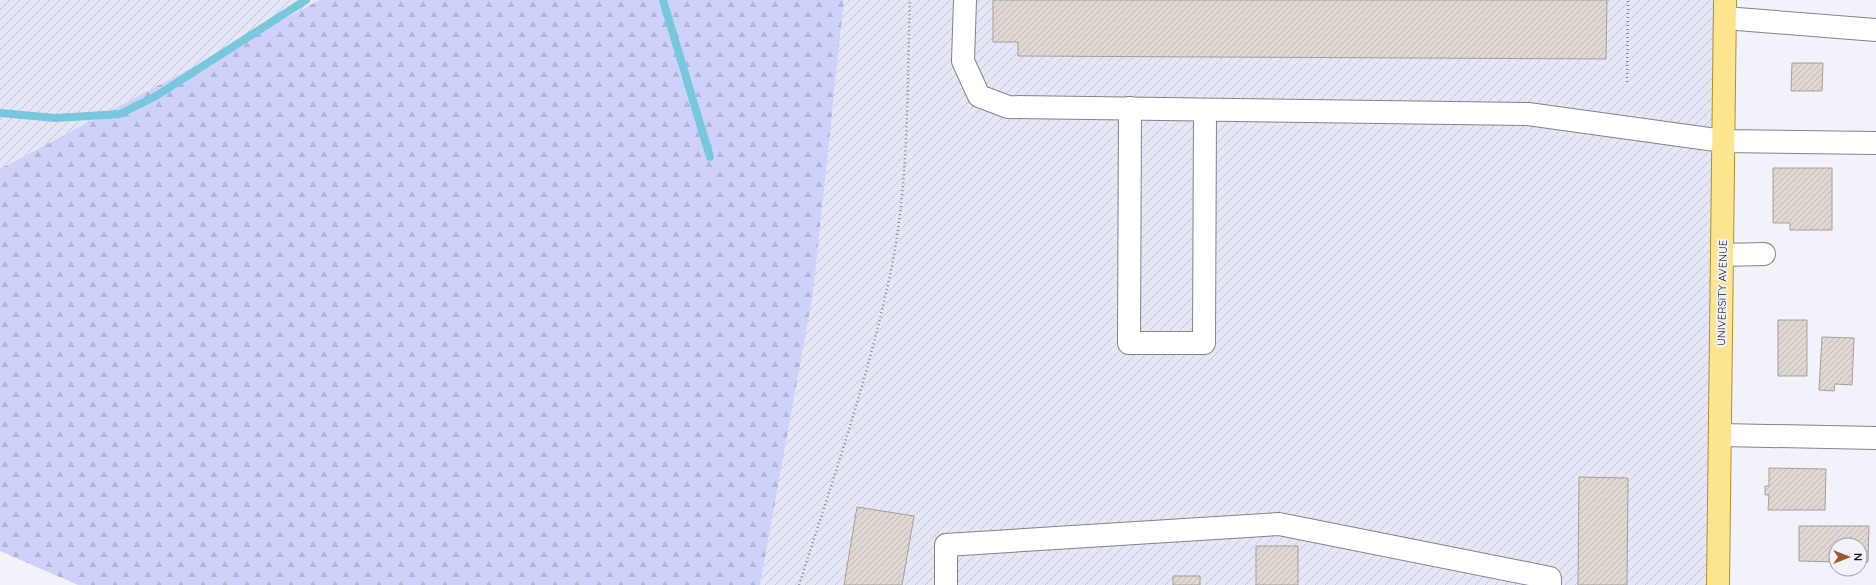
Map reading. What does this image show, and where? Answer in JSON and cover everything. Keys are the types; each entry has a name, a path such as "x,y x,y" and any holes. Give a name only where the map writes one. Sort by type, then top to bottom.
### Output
{"main road":[{"name":"UNIVERSITY AVENUE","path":"1718,585 1725,9"}],"street":[{"path":"965,0 963,61 979,96 1008,107 1528,114 1723,141 1876,143"},
{"path":"1725,9 1876,30"},
{"path":"1130,108 1129,343 1204,343 1205,110"},
{"path":"1722,255 1764,254"},
{"path":"1721,435 1876,438"},
{"path":"946,585 946,545 1279,524 1550,578 1550,585"}],"path":[{"path":"799,585 863,381 892,265 902,199 910,0"},
{"path":"1627,82 1628,0"}],"shaded area":[{"path":"0,0 320,0 0,169"},
{"path":"844,0 1726,0 1723,585 760,585 813,294"}],"green space":[{"path":"320,0 844,0 813,294 760,585 78,585 0,551 0,169"}],"building":[{"path":"993,0 1607,0 1606,59 1018,56 1018,42 993,42"},
{"path":"1792,63 1823,63 1822,91 1791,91"},
{"path":"1773,168 1832,168 1832,230 1790,230 1790,223 1773,223"},
{"path":"1778,320 1807,320 1807,376 1778,376"},
{"path":"1822,337 1854,338 1852,385 1835,384 1834,391 1819,390"},
{"path":"1769,468 1826,469 1825,510 1768,510 1769,495 1765,495 1765,486 1769,486"},
{"path":"1579,477 1628,478 1627,585 1578,585"},
{"path":"857,507 914,516 902,585 844,585"},
{"path":"1799,526 1869,526 1868,562 1868,537 1828,537 1828,562 1799,561"},
{"path":"1256,546 1298,546 1298,585 1256,585"},
{"path":"1173,576 1200,576 1200,585 1173,585"}],"waterway":[{"path":"0,113 56,118 120,114 156,96 306,0"},
{"path":"663,0 710,157"}]}
